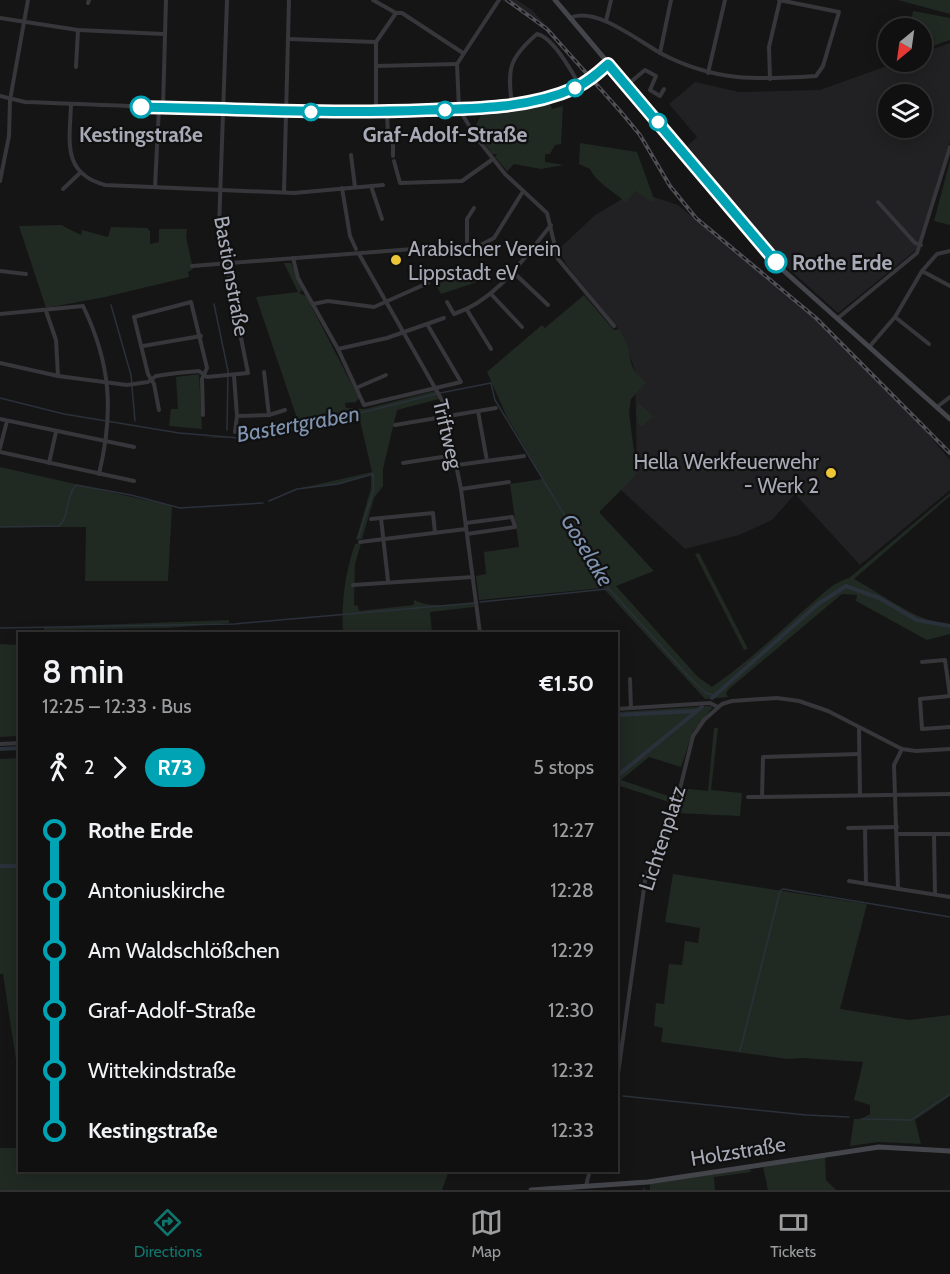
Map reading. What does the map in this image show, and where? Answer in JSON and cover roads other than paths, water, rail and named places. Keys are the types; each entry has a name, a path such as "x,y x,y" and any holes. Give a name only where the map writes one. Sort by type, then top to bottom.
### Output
{"main road":[{"path":"555,0 776,262 950,419"},
{"name":"Holzstraße","path":"531,1190 648,1182 879,1147 950,1151"}],"street":[{"path":"0,181 9,136 10,100 28,0"},
{"path":"155,187 166,0"},
{"name":"Bastionstraße","path":"227,0 219,227 248,373 229,375"},
{"path":"284,191 289,0"},
{"path":"373,0 396,13 402,13 463,53"},
{"path":"499,0 457,64 459,109 493,159 522,192 547,213 558,259 567,273 614,326"},
{"path":"606,21 611,0"},
{"path":"660,53 671,0"},
{"path":"708,73 725,0"},
{"path":"569,18 582,15 606,21 660,53 708,73 736,79 770,79 820,74 838,12 780,0 769,47 770,79"},
{"path":"376,112 376,42 396,13"},
{"path":"0,18 78,30 164,34"},
{"path":"76,67 78,30"},
{"path":"512,104 510,68 516,55 537,34 543,35 552,44 580,86"},
{"path":"288,39 376,42"},
{"path":"376,66 457,64"},
{"path":"0,96 10,100 71,104 286,112 459,109 512,104 544,98 580,86 608,64"},
{"path":"626,86 645,70 656,76 650,90 660,96 664,89"},
{"path":"71,104 70,152 80,173 105,185 294,193 384,185"},
{"path":"387,112 388,137 393,144 393,159 400,183 462,181 493,159"},
{"path":"838,318 910,261 921,245 950,147"},
{"path":"351,155 355,187"},
{"path":"63,189 80,173"},
{"path":"371,186 382,219"},
{"path":"342,188 350,236 356,249"},
{"path":"192,266 485,245 494,238 522,192"},
{"path":"878,202 915,243 921,245"},
{"path":"468,248 467,219 474,208"},
{"path":"447,302 454,314 467,310 491,294 513,272 551,225"},
{"path":"870,346 895,317 922,272 937,254 950,251"},
{"name":"Triftweg","path":"359,254 438,391 448,416 466,523 480,632"},
{"path":"293,258 298,278 367,406 438,391 461,382 427,324"},
{"path":"0,271 26,274"},
{"path":"513,272 548,305"},
{"path":"922,272 950,286"},
{"path":"314,304 328,301 374,307 428,283"},
{"path":"491,294 522,327"},
{"path":"159,410 134,317 191,302 207,368 204,373 203,415"},
{"path":"0,314 84,306 102,350 108,383 107,442 99,474"},
{"path":"467,310 491,349"},
{"path":"45,311 56,340 58,376"},
{"path":"895,317 929,344"},
{"path":"338,349 404,332 444,318"},
{"path":"143,346 201,336"},
{"path":"0,363 58,376 108,383 148,382 152,378 199,371 207,377 229,375 237,416 235,432"},
{"path":"264,372 269,415"},
{"path":"356,388 386,375"},
{"path":"937,408 950,397"},
{"path":"395,425 496,408"},
{"path":"237,416 269,415 285,410"},
{"path":"478,411 487,461"},
{"path":"0,419 134,447"},
{"path":"7,421 0,450 134,481"},
{"path":"49,463 56,432"},
{"path":"403,464 454,455"},
{"path":"457,465 524,456"},
{"path":"460,489 509,482"},
{"path":"371,519 433,513 435,533"},
{"path":"360,542 515,527 512,517 466,523"},
{"path":"381,518 388,581"},
{"path":"353,585 403,580 411,583 473,577"},
{"path":"922,662 945,660 950,696 920,699 922,729 950,727"},
{"path":"630,679 631,708"},
{"path":"618,709 710,703 718,707 732,701 788,699 816,705 902,749 916,752 950,749"},
{"name":"Lichtenplatz","path":"618,1074 648,871 672,821 693,736 718,707"},
{"path":"859,729 860,794"},
{"path":"0,744 18,743"},
{"path":"898,889 897,793 894,765 902,749"},
{"path":"762,797 763,757 859,754"},
{"path":"748,797 950,794"},
{"path":"848,828 897,827"},
{"path":"866,828 866,884"},
{"path":"897,834 950,834"},
{"path":"934,834 935,894"},
{"path":"849,881 950,897"},
{"path":"586,1186 590,1172"},
{"path":"648,1182 648,1190"}],"waterway":[{"path":"214,304 228,371 227,430"},
{"path":"111,305 131,375 135,421"},
{"name":"Goselake","path":"440,393 491,383 495,400 609,589 691,679 706,693 716,696"},
{"name":"Bastertgraben","path":"0,398 64,414 179,433 239,438 328,421 436,394"},
{"path":"269,501 297,489 338,484 373,474 374,489 358,538"},
{"path":"0,527 59,526 65,517 70,495 76,485 131,495 180,508 263,503"},
{"path":"712,698 818,604 846,586 879,598 917,620 950,626"},
{"path":"480,602 607,589"},
{"path":"0,628 234,624 474,603"},
{"path":"618,715 697,711 702,707"},
{"path":"618,775 697,711"},
{"path":"0,749 18,748"},
{"path":"0,866 18,866"},
{"path":"740,1051 780,891 783,889 950,917"},
{"path":"861,1119 911,1120 950,1094"},
{"path":"623,1096 806,1115 849,1117"}],"railway":[{"path":"507,0 547,29 621,112 640,135 670,186 696,218 816,318 950,453"}],"place":[{"name":"Kestingstraße","path":"141,107"},
{"name":"Graf-Adolf-Straße","path":"445,110"},
{"name":"Arabischer Verein Lippstadt eV","path":"396,260"},
{"name":"Rothe Erde","path":"776,262"},
{"name":"Hella Werkfeuerwehr - Werk 2","path":"831,473"}]}
